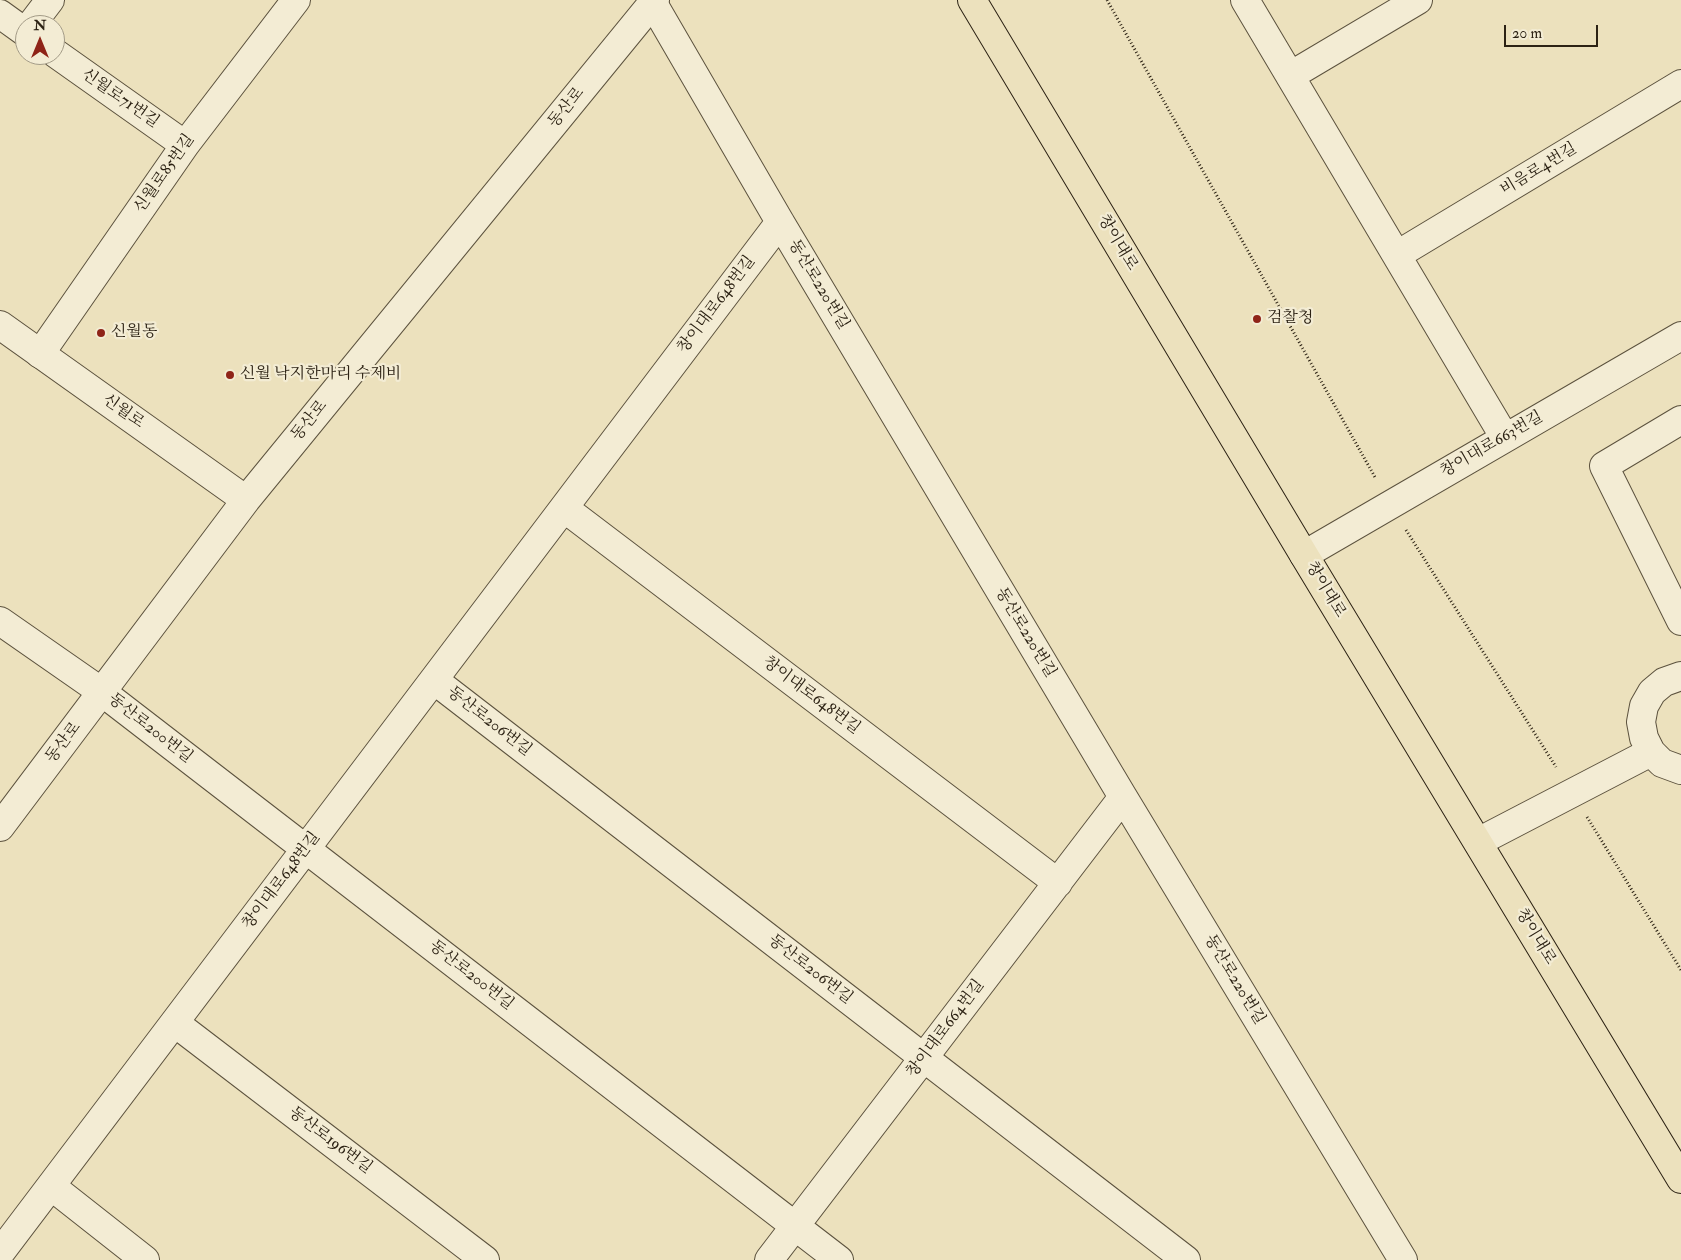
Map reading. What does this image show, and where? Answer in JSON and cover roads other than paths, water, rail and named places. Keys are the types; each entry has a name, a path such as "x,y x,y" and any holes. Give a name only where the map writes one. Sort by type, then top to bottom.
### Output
{"main road":[{"name":"창이대로","path":"972,0 1304,555 1681,1179"}],"street":[{"path":"39,15 50,0"},
{"name":"신월로85번길","path":"40,354 185,145 296,0"},
{"path":"1245,0 1505,438"},
{"path":"1290,76 1418,0"},
{"name":"동산로220번길","path":"653,1 780,222 1123,797 1403,1260"},
{"name":"동산로","path":"0,827 246,500 653,1"},
{"path":"0,14 15,25"},
{"name":"신월로71번길","path":"65,60 185,145"},
{"name":"비음로4번길","path":"1397,255 1681,84"},
{"name":"창이대로648번길","path":"0,1253 780,222"},
{"name":"신월로","path":"0,325 246,500"},
{"name":"창이대로663번길","path":"1304,555 1681,336"},
{"path":"1681,420 1604,466 1681,621"},
{"name":"창이대로648번길","path":"564,508 1058,883"},
{"name":"동산로200번길","path":"0,621 102,692 839,1260"},
{"path":"1681,676 1664,682 1652,692 1644,706 1641,722 1644,738 1651,752 1662,763 1681,770"},
{"name":"동산로206번길","path":"434,680 1186,1260"},
{"path":"1478,842 1651,752"},
{"name":"창이대로664번길","path":"769,1260 1123,797"},
{"name":"동산로196번길","path":"175,1023 485,1260"},
{"path":"50,1186 145,1260"}],"place":[{"name":"검찰청","path":"1257,319"},
{"name":"신월동","path":"101,333"},
{"name":"신월 낙지한마리 수제비","path":"230,375"}]}
